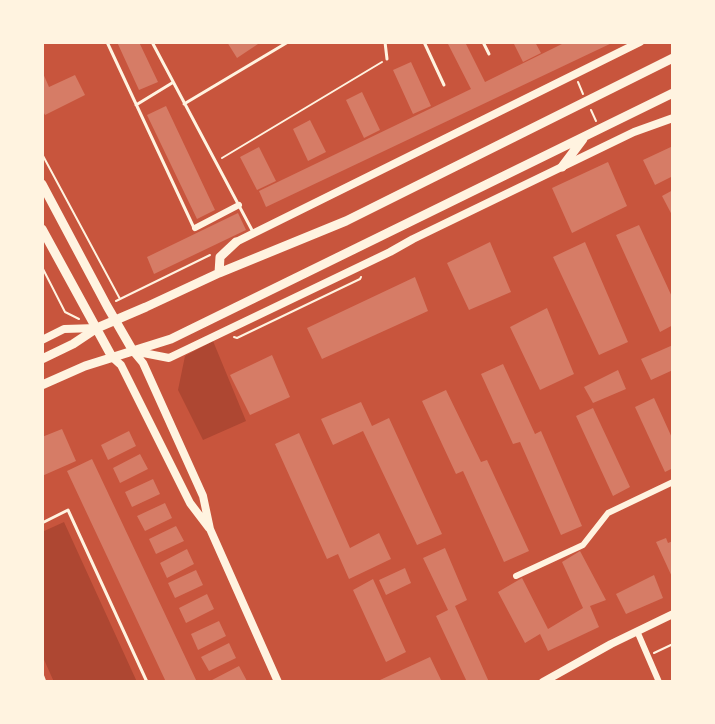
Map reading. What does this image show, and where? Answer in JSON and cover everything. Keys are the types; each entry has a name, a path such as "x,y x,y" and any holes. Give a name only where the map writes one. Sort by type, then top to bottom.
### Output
{"main road":[{"path":"42,359 73,344 97,328 219,273 346,221 673,58"},
{"path":"42,386 86,366 171,339 673,93"},
{"path":"562,167 584,137"},
{"path":"42,184 133,351"},
{"path":"42,229 112,357"},
{"path":"219,273 220,257 236,242"}],"street":[{"path":"236,242 640,42"},
{"path":"133,351 170,358 634,132 673,118"},
{"path":"195,228 239,205"},
{"path":"42,340 64,329 97,328"},
{"path":"133,351 143,363 203,496 210,529 278,682"},
{"path":"112,357 121,364 190,503 210,529"},
{"path":"516,576 583,545 608,513 673,482"},
{"path":"543,682 610,644 673,614"},
{"path":"637,631 659,682"}],"lane":[{"path":"107,42 195,228"},
{"path":"152,42 254,234"},
{"path":"184,104 288,42"},
{"path":"385,42 387,59"},
{"path":"424,42 444,85"},
{"path":"483,42 489,54"},
{"path":"136,105 172,83"},
{"path":"42,523 68,510 147,682"},
{"path":"42,674 45,682"}],"path":[{"path":"216,162 387,59"},
{"path":"575,76 585,96"},
{"path":"589,105 598,124"},
{"path":"42,154 120,299 216,252"},
{"path":"42,267 65,312 97,328"},
{"path":"648,657 673,644"}],"shaded area":[{"path":"213,341 246,421 203,440 178,390 185,356"},
{"path":"64,522 137,682 54,682 42,655 42,532"}],"building":[{"path":"117,42 139,42 158,82 139,90"},
{"path":"227,42 261,42 237,58"},
{"path":"447,42 465,42 485,82 566,42 614,42 266,207 259,191 471,89"},
{"path":"513,42 535,42 541,53 523,62"},
{"path":"411,62 431,106 413,114 393,70"},
{"path":"42,71 49,87 75,75 85,95 45,115 42,109"},
{"path":"362,92 380,130 364,138 346,100"},
{"path":"166,106 215,210 197,219 147,115"},
{"path":"310,120 326,152 308,161 293,129"},
{"path":"673,146 673,176 655,185 643,160"},
{"path":"259,147 276,181 257,190 240,157"},
{"path":"608,162 627,206 572,233 552,188"},
{"path":"673,190 673,217 662,196"},
{"path":"238,213 246,230 154,274 147,257"},
{"path":"639,225 673,299 673,325 660,332 616,235"},
{"path":"490,242 511,292 469,310 447,263"},
{"path":"585,242 628,342 599,355 553,257"},
{"path":"415,277 428,311 322,359 307,328"},
{"path":"547,308 574,374 540,390 510,327"},
{"path":"673,345 673,370 651,380 641,359"},
{"path":"272,355 290,397 250,415 230,375"},
{"path":"503,364 535,434 541,431 582,526 561,535 520,442 513,444 481,374"},
{"path":"618,370 626,389 593,403 584,387"},
{"path":"446,390 481,462 487,460 529,551 504,562 463,471 456,474 422,401"},
{"path":"654,398 673,440 673,468 665,472 635,407"},
{"path":"361,402 372,426 389,418 442,534 417,545 363,431 333,445 321,419"},
{"path":"593,408 630,487 613,496 576,416"},
{"path":"62,429 76,461 42,476 42,437"},
{"path":"129,431 136,446 108,460 101,445"},
{"path":"299,433 350,548 379,533 391,559 349,579 338,554 327,559 275,444"},
{"path":"140,454 148,469 120,483 113,468"},
{"path":"92,459 197,682 166,682 67,471"},
{"path":"153,479 160,494 132,507 125,492"},
{"path":"165,503 172,518 145,531 137,516"},
{"path":"176,526 184,541 156,554 149,539"},
{"path":"666,538 668,543 673,541 673,579 656,542"},
{"path":"445,548 467,600 455,606 489,682 467,682 436,616 448,610 423,558"},
{"path":"187,549 194,564 167,578 160,563"},
{"path":"580,551 606,600 590,606 599,627 548,651 540,634 525,643 498,592 522,578 548,629 583,608 562,562"},
{"path":"405,568 411,583 386,595 379,580"},
{"path":"196,570 203,585 175,598 168,583"},
{"path":"654,575 663,598 626,614 616,594"},
{"path":"373,579 406,652 386,662 353,590"},
{"path":"207,594 214,609 186,623 179,608"},
{"path":"219,621 226,636 198,650 191,634"},
{"path":"229,643 236,658 209,671 201,657"},
{"path":"430,657 442,682 381,682 380,680"},
{"path":"239,666 247,681 213,682 212,680"}]}
